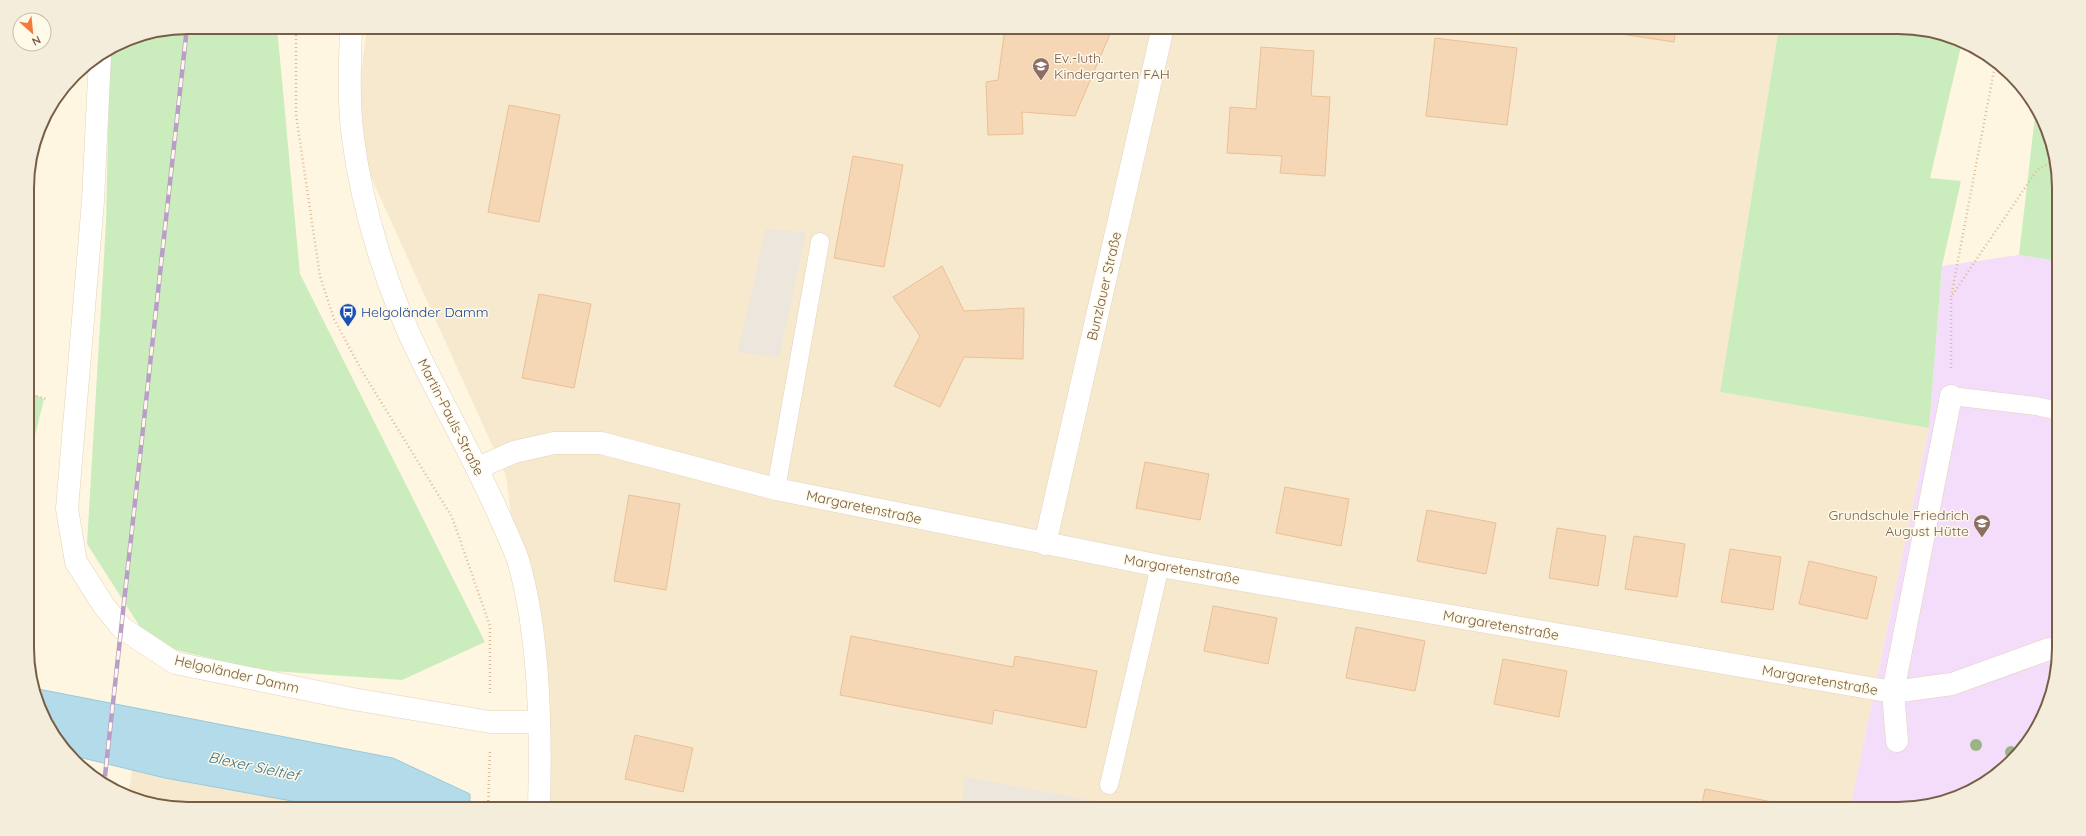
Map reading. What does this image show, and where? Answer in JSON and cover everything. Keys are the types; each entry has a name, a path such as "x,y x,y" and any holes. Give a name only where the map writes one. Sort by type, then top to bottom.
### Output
{"street":[{"name":"Martin-Pauls-Straße","path":"352,34 350,60 353,137 365,199 382,262 398,309 420,357 478,468 518,559 533,635 539,722 539,802"},
{"name":"Bunzlauer Straße","path":"1045,544 1161,34"},
{"name":"Helgoländer Damm","path":"100,62 93,201 67,509 76,562 104,606 122,628 175,663 353,699 490,722 539,722"},
{"name":"Margaretenstraße","path":"1897,741 1893,692 1951,396"},
{"name":"Margaretenstraße","path":"478,468 514,452 554,443 601,443 776,489 1045,544 1160,566 1893,692 1952,684 2049,649"}],"lane":[{"path":"776,489 820,242"},
{"path":"1951,396 2036,406 2052,410"},
{"path":"1109,786 1160,566"}],"path":[{"path":"296,34 296,115 320,276 334,319 359,364 452,517 490,626 488,802"},
{"path":"1951,396 1951,297 1995,68"},
{"path":"1951,297 2037,170 2050,163"}],"shaded area":[{"path":"366,34 1778,34 1720,392 1929,428 1851,802 543,802 539,722 506,476 353,137"},
{"path":"34,177 35,346 34,346"},
{"path":"766,229 806,232 779,358 738,352"},
{"name":"Grundschule Friedrich August Hütte","path":"2019,255 2052,260 2051,668 2044,698 2026,734 2014,750 2000,764 1984,776 1948,794 1918,801 1851,802 1929,428 1942,266"},
{"path":"134,756 413,802 178,802 148,797 129,790"},
{"path":"965,777 1100,802 963,802"}],"green space":[{"path":"278,34 300,274 485,642 402,680 259,670 151,644 87,544 106,223 110,56 138,42 168,35"},
{"path":"1778,34 1908,34 1938,39 1961,48 1930,178 1961,181 1942,266 1929,428 1720,392"},
{"path":"2035,118 2044,138 2051,168 2052,260 2019,255"},
{"path":"34,394 44,399 34,440"}],"water":[{"name":"Blexer Sieltief","path":"39,689 393,758 470,794 470,802 297,802 165,778 79,757 60,734 50,716"}],"building":[{"name":"Ev.-luth. Kindergarten FAH","path":"1110,34 1075,116 1022,112 1023,134 988,135 986,82 998,80 1004,35"},
{"path":"1621,34 1675,34 1674,42"},
{"path":"1435,38 1517,48 1507,125 1426,116"},
{"path":"1261,47 1314,51 1311,96 1330,97 1325,176 1280,173 1282,156 1227,153 1230,107 1256,109"},
{"path":"509,105 560,115 539,222 488,212"},
{"path":"853,156 903,165 884,267 834,258"},
{"path":"942,266 964,311 1024,308 1023,359 964,357 940,407 894,386 920,336 893,297"},
{"path":"539,294 591,304 574,388 522,378"},
{"path":"1145,462 1209,474 1200,520 1136,508"},
{"path":"1285,487 1349,499 1341,546 1276,533"},
{"path":"629,495 680,504 666,590 614,581"},
{"path":"1427,510 1496,523 1486,574 1417,561"},
{"path":"1557,528 1606,536 1598,586 1549,578"},
{"path":"1634,536 1685,544 1677,597 1625,589"},
{"path":"1730,549 1781,557 1773,610 1721,602"},
{"path":"1809,561 1877,577 1867,619 1799,604"},
{"path":"1213,606 1277,618 1268,664 1204,651"},
{"path":"1356,627 1425,641 1415,691 1346,678"},
{"path":"851,636 1013,667 1015,656 1097,671 1086,728 994,710 992,724 840,695"},
{"path":"1503,659 1567,671 1559,717 1494,704"},
{"path":"635,735 693,748 683,792 625,779"},
{"path":"1705,789 1773,802 1702,802"}],"railway":[{"path":"105,778 186,34"}],"place":[{"name":"Ev.-luth. Kindergarten FAH","path":"1041,81"},
{"name":"Helgoländer Damm","path":"348,327"},
{"name":"Grundschule Friedrich August Hütte","path":"1982,538"}]}
